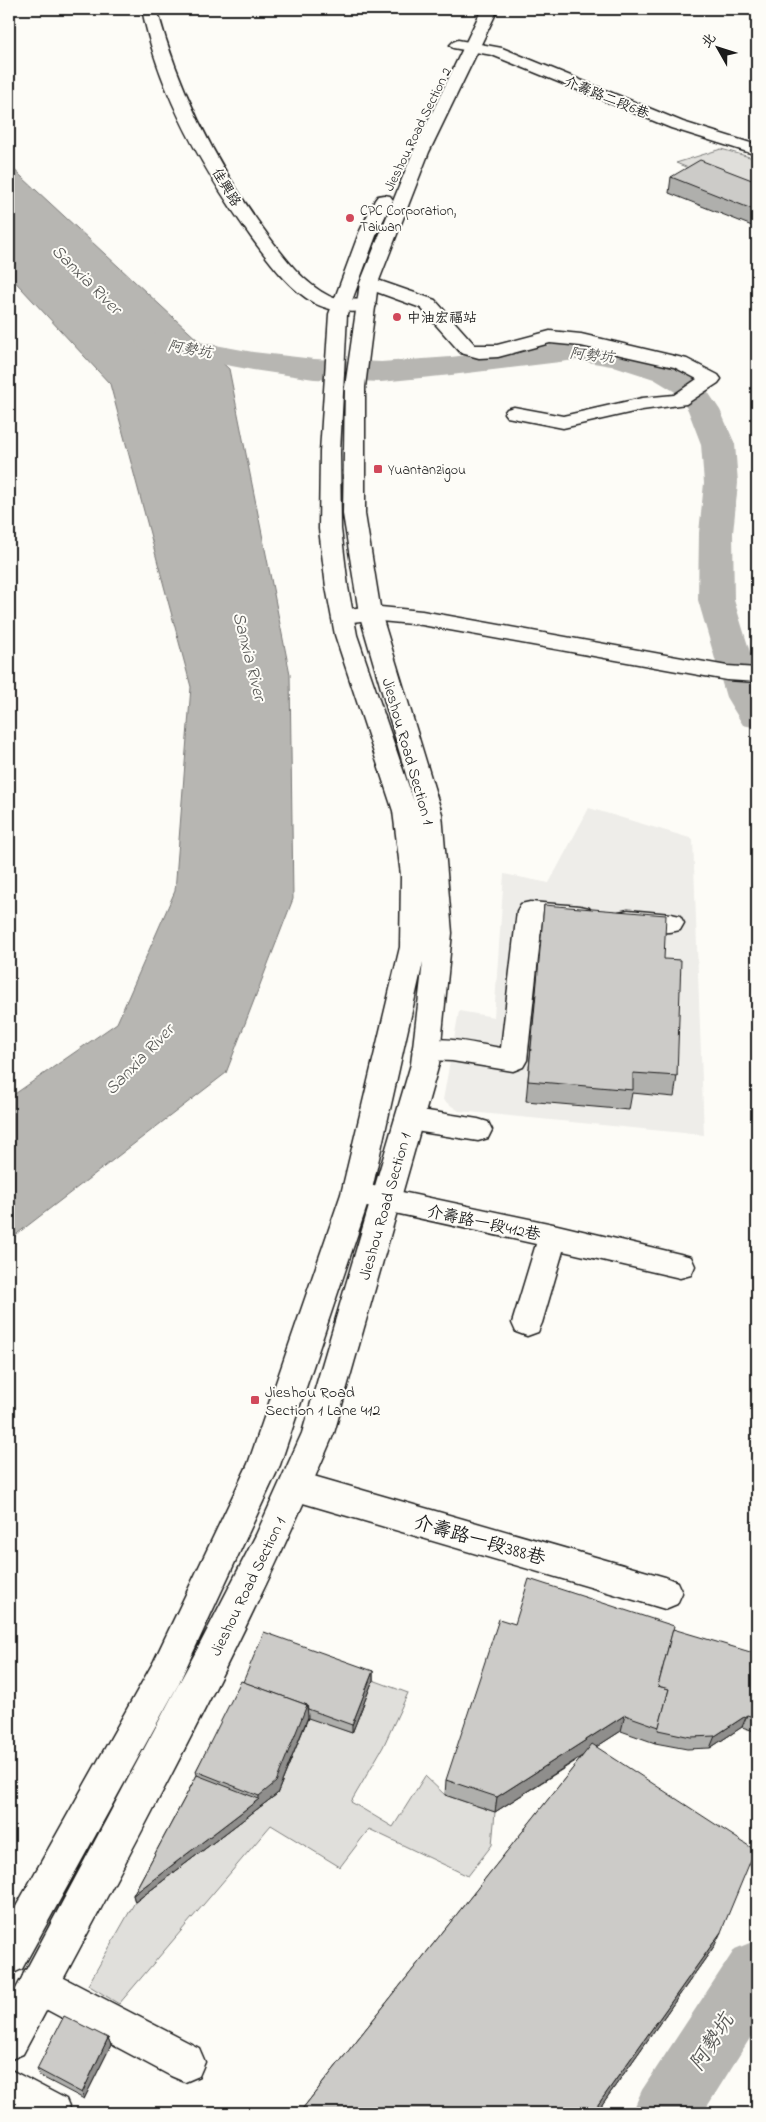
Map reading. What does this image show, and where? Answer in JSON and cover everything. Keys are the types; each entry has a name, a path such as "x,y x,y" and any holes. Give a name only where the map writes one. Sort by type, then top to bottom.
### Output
{"main road":[{"name":"佳興路","path":"149,9 156,42 175,90 230,195 267,247 292,277 317,297 340,306 368,305"},
{"name":"Jieshou Road Section 2","path":"368,305 369,283 465,46 474,9"},
{"name":"Jieshou Road Section 2","path":"340,306 368,233 465,46 490,9"},
{"name":"介壽路二段6巷","path":"465,46 496,51 677,125 757,150"},
{"path":"369,283 428,304 468,349 479,352 498,351 550,337 581,340 680,363 711,379 679,400 642,404 563,422 514,413"},
{"name":"Jieshou Road Section 1","path":"344,386 361,346 368,305"},
{"name":"Jieshou Road Section 1","path":"9,2040 226,1630 296,1486 318,1432 425,1064 439,933 430,814 357,615 354,514 344,386 336,340 340,306"},
{"name":"Jieshou Road Section 1","path":"9,1956 166,1673 264,1465 356,1194 413,947 414,875 405,811 346,635 357,615"},
{"path":"357,615 422,618 727,673 756,676"},
{"path":"426,1050 452,1051 513,1060 530,911 671,923"},
{"path":"409,1119 478,1130"},
{"name":"介壽路一段412巷","path":"356,1194 386,1202 553,1236 527,1323"},
{"path":"553,1236 680,1266"},
{"name":"介壽路一段388巷","path":"296,1486 665,1593"},
{"path":"39,1984 185,2062"},
{"path":"9,2089 52,2113"}],"shaded area":[{"path":"721,149 757,159 757,196 676,163"},
{"path":"589,808 693,839 704,1135 459,1111 443,1100 459,1011 494,1017 504,874 549,883"},
{"path":"373,1680 408,1693 383,1747 351,1802 393,1827 425,1776 445,1795 495,1812 492,1845 468,1876 369,1829 340,1867 271,1825 119,2004 88,1985 135,1902 277,1794 308,1717 352,1733"}],"water":[{"name":"Sanxia River","path":"9,165 229,369 290,674 293,899 226,1073 9,1240 9,1098 117,1023 175,891 191,687 110,384 9,275"}],"building":[{"path":"700,160 757,182 757,211 671,177"},
{"path":"544,905 666,915 664,959 681,960 677,1076 633,1073 633,1090 528,1081"},
{"path":"529,1579 674,1626 658,1686 669,1689 659,1727 625,1715 497,1797 446,1780 499,1619 515,1624"},
{"path":"673,1629 757,1654 757,1718 747,1715 715,1736 691,1737 658,1730 669,1689 658,1686"},
{"path":"264,1632 373,1671 352,1725 308,1709 307,1705 243,1682"},
{"path":"241,1681 307,1705 276,1782 259,1796 196,1771"},
{"path":"592,1744 755,1850 721,1932 592,2113 299,2113"},
{"path":"197,1775 259,1799 133,1895"},
{"path":"64,2016 108,2038 82,2093 37,2069"}],"waterway":[{"name":"阿勢坑","path":"151,342 253,361 314,369 381,372 451,366 576,351 622,358 665,372 689,387 704,410 718,444 721,483 716,533 716,600 745,697 757,716"},
{"name":"阿勢坑","path":"665,2113 757,1971"}],"place":[{"name":"CPC Corporation, Taiwan","path":"350,218"},
{"name":"中油宏福站","path":"397,317"},
{"name":"Yuantanzigou","path":"378,469"},
{"name":"Jieshou Road Section 1 Lane 412","path":"255,1400"}]}
